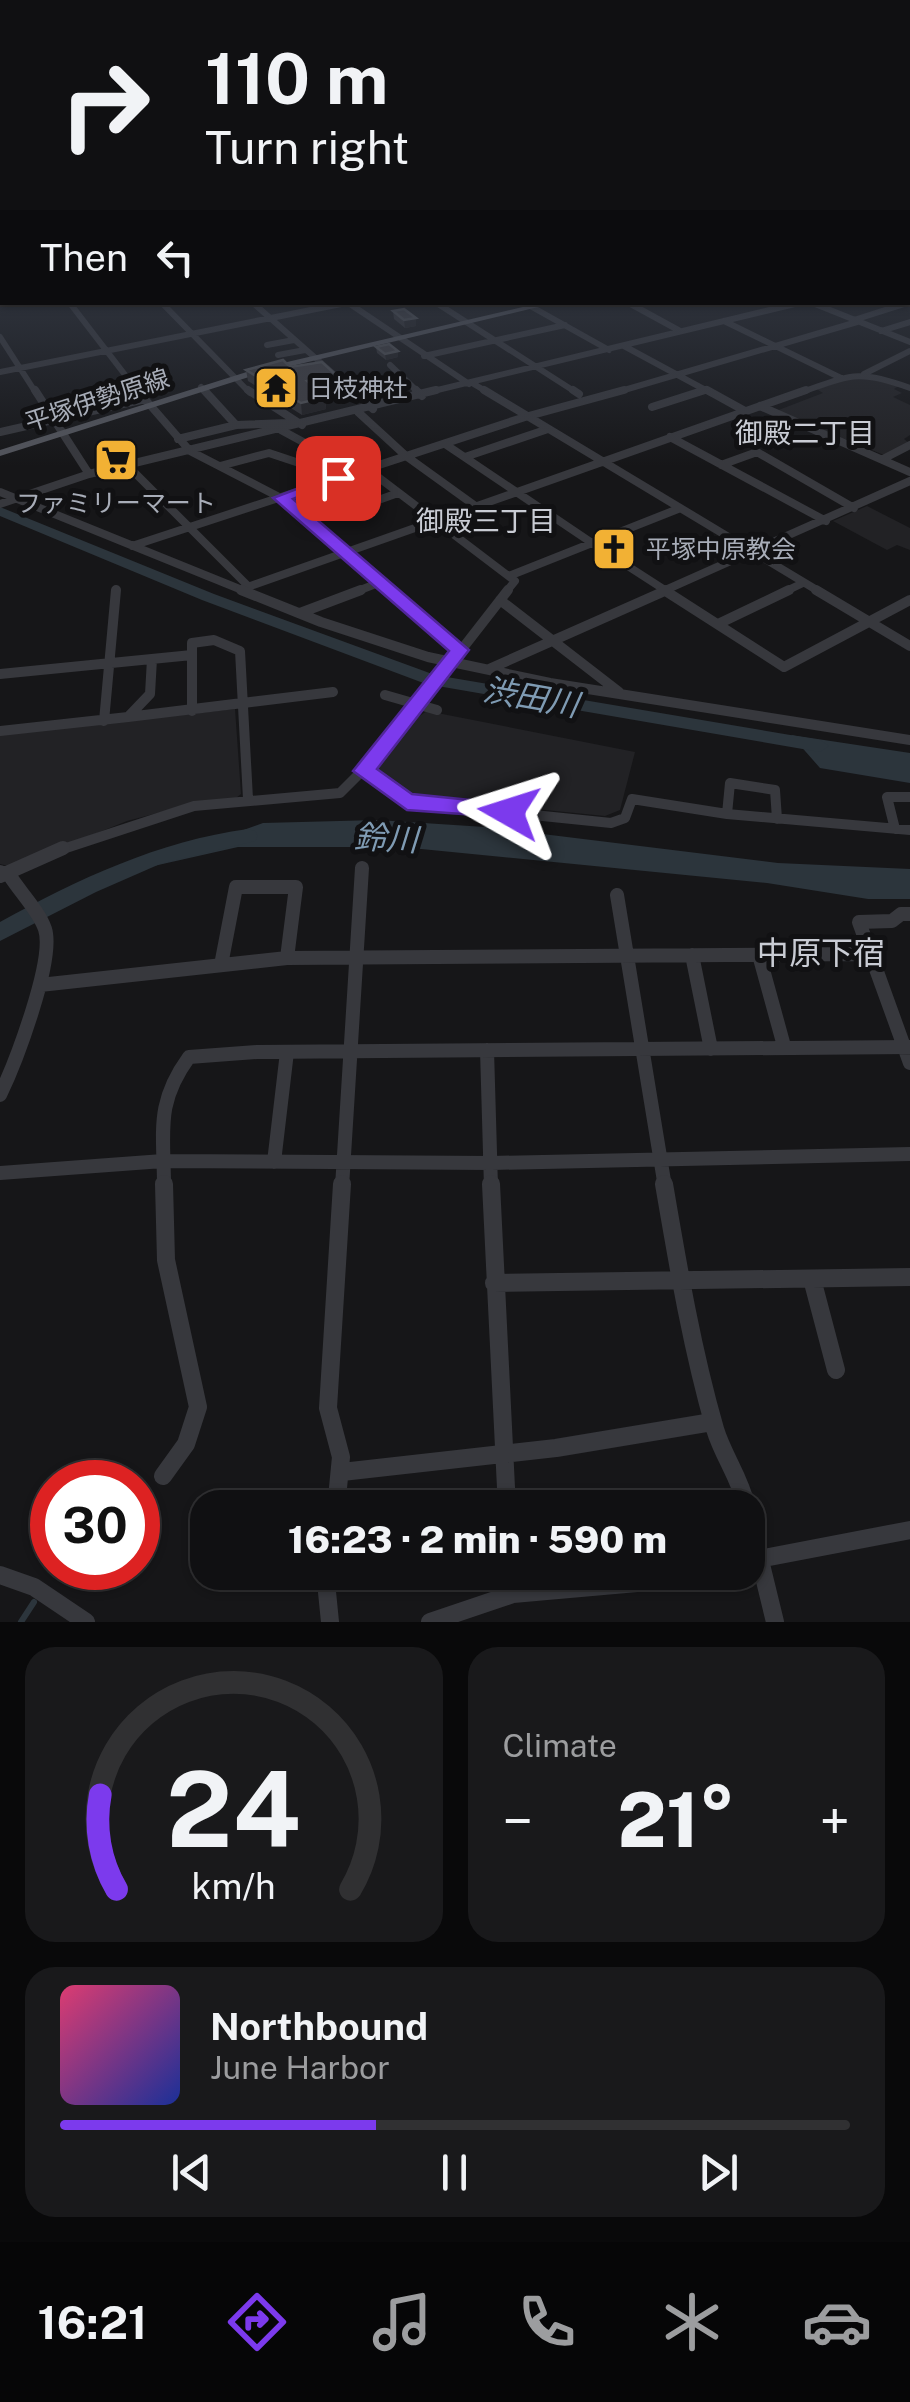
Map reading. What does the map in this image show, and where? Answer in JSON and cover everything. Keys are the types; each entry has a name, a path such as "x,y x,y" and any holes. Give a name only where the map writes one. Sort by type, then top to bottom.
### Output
{"main road":[{"name":"平塚伊勢原線","path":"0,453 146,402 499,314"}],"street":[{"path":"79,314 146,402 190,451 282,498 460,650"},
{"path":"173,314 232,378 254,397 300,424"},
{"path":"264,314 373,408"},
{"path":"0,372 296,314"},
{"path":"363,314 396,339 910,646"},
{"path":"453,314 579,394"},
{"path":"544,314 608,350"},
{"path":"648,314 680,332"},
{"path":"0,504 89,474 756,314"},
{"path":"836,314 910,342"},
{"path":"132,546 525,417 778,347 876,314"},
{"path":"723,321 841,378"},
{"path":"881,331 910,322"},
{"path":"424,356 565,325"},
{"path":"0,337 89,474"},
{"path":"268,342 291,337"},
{"path":"624,346 745,411"},
{"path":"278,356 305,350"},
{"path":"245,588 597,461 841,378 864,374 910,351"},
{"path":"390,365 422,396"},
{"path":"864,374 910,388"},
{"path":"346,386 404,380"},
{"path":"201,387 236,425"},
{"path":"652,407 706,390"},
{"path":"0,432 146,402"},
{"path":"760,406 910,472"},
{"path":"358,412 406,456 474,505"},
{"path":"178,439 236,425 300,424"},
{"path":"0,1095 17,1059 40,985 46,930 4,874 129,823 194,806 340,794 420,704 515,581 349,455 305,443 281,430"},
{"path":"464,456 546,430"},
{"path":"670,436 826,520"},
{"path":"248,438 262,452 340,478 370,503 398,494"},
{"path":"883,459 910,441"},
{"path":"445,444 784,667 910,600"},
{"path":"220,466 262,452"},
{"path":"721,465 756,452 854,508"},
{"path":"127,465 245,588"},
{"path":"484,670 498,668 910,481"},
{"path":"0,492 300,613 451,662 622,695 910,740"},
{"path":"509,576 678,510"},
{"path":"300,613 381,582"},
{"path":"718,624 803,583"},
{"path":"104,720 116,590"},
{"path":"500,600 622,695"},
{"path":"192,710 192,643 214,640 240,650 248,799"},
{"path":"0,674 192,654"},
{"path":"128,717 150,694 152,658"},
{"path":"0,731 333,692"},
{"path":"385,695 437,710"},
{"path":"364,771 407,802 611,823 625,818 632,799 841,831 910,830"},
{"path":"728,814 730,783 775,790 777,819"},
{"path":"895,829 886,797 910,798"},
{"path":"339,1490 342,1472 337,1425 328,1408 362,868"},
{"path":"221,965 236,887 296,887 287,958"},
{"path":"617,895 680,1280 712,1422 743,1490"},
{"path":"910,914 901,914 892,921 859,922 908,1044 910,1063"},
{"path":"40,985 287,958 870,954"},
{"path":"692,955 711,1048"},
{"path":"759,955 784,1046"},
{"path":"163,1476 190,1440 198,1408 166,1260 163,1160 168,1086 182,1061 211,1053 908,1044"},
{"path":"487,1050 505,1490"},
{"path":"274,1162 287,1052"},
{"path":"0,1173 163,1160 492,1162 910,1154"},
{"path":"494,1283 910,1277"},
{"path":"812,1279 836,1370"},
{"path":"342,1472 502,1454 712,1422"},
{"path":"765,1558 910,1530"},
{"path":"0,1575 34,1587 86,1622"},
{"path":"327,1590 330,1622"},
{"path":"430,1622 497,1590"},
{"path":"764,1590 775,1622"}],"shaded area":[{"path":"864,375 900,385 894,389 902,393 893,397 910,405 910,435 904,439 909,443 884,455 776,411 823,393 815,388"},
{"path":"867,506 910,528 910,550 897,545 887,550 833,521"},
{"path":"235,709 241,794 236,798 188,805 127,821 12,867 0,864 0,735"},
{"path":"427,711 635,752 620,810 605,816 405,796 378,775 375,767 413,720"}],"water":[{"path":"791,735 910,753 910,783 820,768"},
{"path":"377,820 485,827 778,863 910,869 910,899 868,899 767,883 401,847 238,847 127,872 263,823"}],"building":[{"path":"396,314 416,318 404,320"},
{"path":"389,344 398,351 385,354 376,347"},
{"path":"283,360 290,367 322,362 336,375 307,381 325,397 301,403 246,370"}],"waterway":[{"name":"渋田川","path":"0,511 208,597 432,680 820,746"},
{"name":"鈴川","path":"0,932 88,886 153,859 217,840 248,836"},
{"path":"21,1622 34,1602"}],"place":[{"name":"日枝神社","path":"276,388"},
{"name":"ファミリーマート","path":"116,460"},
{"name":"平塚中原教会","path":"614,549"}],"district":[{"name":"御殿二丁目","path":"805,432"},
{"name":"御殿三丁目","path":"486,520"},
{"name":"中原下宿","path":"821,952"}],"route":[{"path":"338,478 282,498 460,650 364,771 407,802 509,812"}]}
